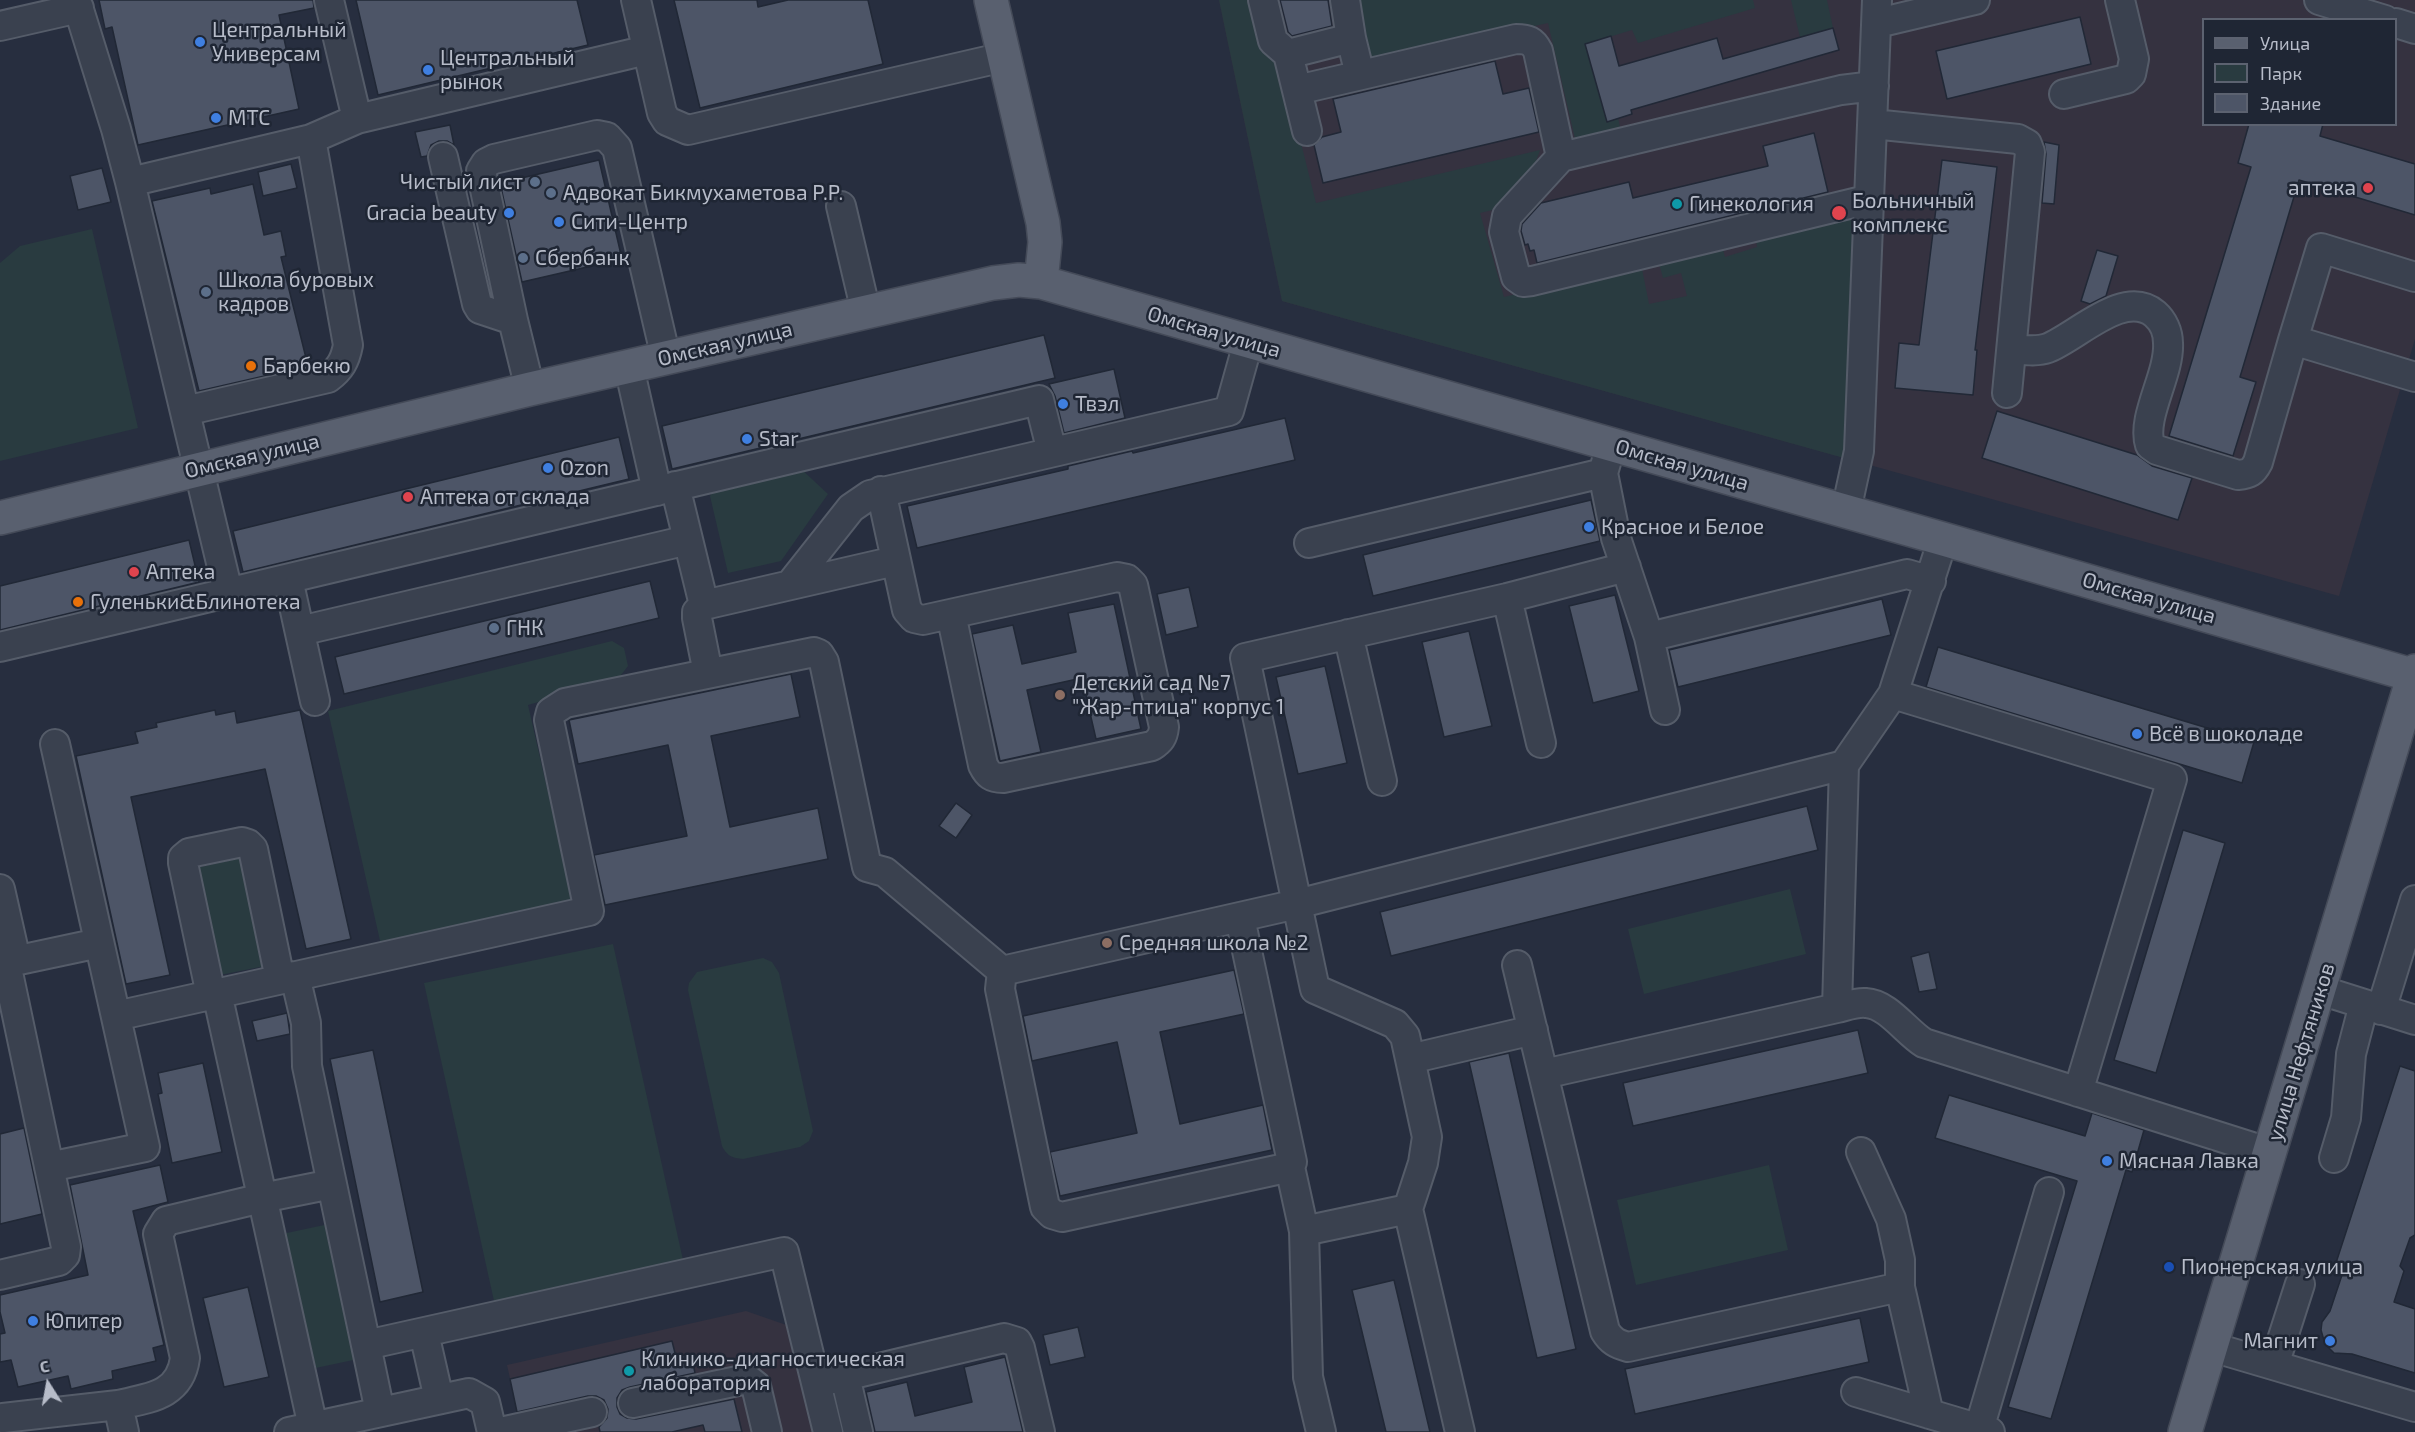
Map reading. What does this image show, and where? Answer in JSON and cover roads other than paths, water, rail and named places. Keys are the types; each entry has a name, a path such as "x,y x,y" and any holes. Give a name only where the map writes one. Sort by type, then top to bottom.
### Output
{"main road":[{"path":"991,0 1043,223 1045,242 1041,282"},
{"name":"Омская улица","path":"0,518 530,389 993,283 1019,280 1041,282 1248,343 1607,459 1846,511 2415,674"},
{"name":"улица Нефтяников","path":"2185,1432 2415,674"}],"lane":[{"path":"329,0 357,119"},
{"path":"636,0 662,113 667,121 688,130 1004,57"},
{"path":"1263,0 1273,41 1288,54 1307,131"},
{"path":"1345,0 1360,75"},
{"path":"1846,511 1859,451 1878,12 1975,0"},
{"path":"2064,94 2126,79 2131,74 2134,59 2120,0"},
{"path":"2334,2 2379,18"},
{"path":"0,26 36,9 78,4 116,129 228,592"},
{"path":"2397,23 2415,29"},
{"path":"1288,54 1351,39"},
{"path":"1297,90 1516,39 1526,39 1534,43 1538,51 1562,157"},
{"path":"129,182 311,139 357,119 647,50"},
{"path":"1870,200 1523,282 1516,277 1504,232 1507,216 1562,157 1841,90 1874,86"},
{"path":"1873,124 2018,139 2027,144 2030,152 2007,393"},
{"path":"530,389 481,171 486,163 494,159 597,135 607,137 617,148 666,358"},
{"path":"185,411 328,378 338,370 346,358 348,345 311,139"},
{"path":"443,157 477,304 480,309 513,320"},
{"path":"841,206 866,312"},
{"path":"2012,349 2029,351 2048,348 2121,308 2136,306 2153,312 2163,322 2168,340 2168,358 2148,429 2150,445 2157,450 2238,475 2248,474 2258,462 2321,248 2415,276"},
{"path":"2293,340 2415,377"},
{"path":"790,585 851,508 870,495 1229,411 1248,343"},
{"path":"629,367 666,489 688,540 704,605"},
{"path":"0,647 1039,400 1052,452"},
{"path":"1309,543 1607,459 1616,538 1649,637 1665,710"},
{"path":"881,491 907,610 910,615 923,620 1118,577 1127,579 1133,585 1164,736 1160,742 1152,746 1003,778 993,778 987,774 983,765 951,614"},
{"path":"1837,1008 1844,765 1893,694 1943,539"},
{"path":"300,631 688,540"},
{"path":"708,673 697,618 697,612 704,605 896,561"},
{"path":"1460,1432 1408,1209 1423,1163 1427,1137 1405,1036 1395,1024 1315,990 1245,658 1507,598 1626,567"},
{"path":"1649,637 1907,574 1931,581"},
{"path":"288,579 315,701"},
{"path":"1507,598 1541,743"},
{"path":"1348,634 1382,781"},
{"path":"116,1016 589,911 549,720 551,712 565,703 806,653 819,654 824,662 867,867 885,872 1002,971"},
{"path":"1893,694 2172,779 2078,1092"},
{"path":"49,1167 145,1147 55,744"},
{"path":"1002,971 1240,918 1844,765"},
{"path":"380,1412 307,1066 306,1023 288,977 252,849 248,844 242,842 189,853 183,858 183,863 262,1198 301,1430 349,1426 380,1412 469,1393 485,1402 492,1432"},
{"path":"0,889 7,962 66,1247 65,1255 59,1261 0,1275"},
{"path":"2334,1158 2346,1118 2351,1054 2373,1007 2415,900"},
{"path":"1240,918 1292,1162 1290,1167 1304,1231 1308,1377 1321,1432"},
{"path":"7,962 99,942"},
{"path":"1517,965 1605,1331 1610,1339 1618,1345 1629,1347 1900,1287"},
{"path":"1002,971 1000,989 1045,1207 1052,1214 1062,1217 1290,1167"},
{"path":"2320,990 2415,1020"},
{"path":"1544,1074 1865,1003 1877,1005 1911,1035 1924,1043 2271,1153"},
{"path":"1410,1059 1533,1030"},
{"path":"1861,1152 1891,1219 1900,1260 1900,1287 1929,1414"},
{"path":"3,1418 121,1419 168,1391 184,1366 184,1358 158,1234 166,1221 332,1184"},
{"path":"1857,1392 1984,1430 2049,1192"},
{"path":"1304,1231 1408,1209"},
{"path":"366,1345 784,1252 828,1432"},
{"path":"2274,1365 2300,1284"},
{"path":"424,1333 439,1399"},
{"path":"816,1383 1004,1338 1011,1339 1017,1342 1020,1348 1040,1432"},
{"path":"2211,1347 2415,1407"},
{"path":"845,1377 858,1432"},
{"path":"633,1403 747,1378 756,1386 767,1432"},
{"path":"501,1432 578,1420"}],"place":[{"name":"Центральный Универсам","path":"200,42"},
{"name":"Центральный рынок","path":"428,70"},
{"name":"МТС","path":"216,118"},
{"name":"Чистый лист","path":"535,182"},
{"name":"аптека","path":"2368,188"},
{"name":"Адвокат Бикмухаметова Р.Р.","path":"551,193"},
{"name":"Гинекология","path":"1677,204"},
{"name":"Gracia beauty","path":"509,213"},
{"name":"Больничный комплекс","path":"1839,213"},
{"name":"Сити-Центр","path":"559,222"},
{"name":"Сбербанк","path":"523,258"},
{"name":"Школа буровых кадров","path":"206,292"},
{"name":"Барбекю","path":"251,366"},
{"name":"Твэл","path":"1063,404"},
{"name":"Star","path":"747,439"},
{"name":"Ozon","path":"548,468"},
{"name":"Аптека от склада","path":"408,497"},
{"name":"Красное и Белое","path":"1589,527"},
{"name":"Аптека","path":"134,572"},
{"name":"Гуленьки&Блинотека","path":"78,602"},
{"name":"ГНК","path":"494,628"},
{"name":"Детский сад №7 \"Жар-птица\" корпус 1","path":"1060,695"},
{"name":"Всё в шоколаде","path":"2137,734"},
{"name":"Средняя школа №2","path":"1107,943"},
{"name":"Мясная Лавка","path":"2107,1161"},
{"name":"Пионерская улица","path":"2169,1267"},
{"name":"Юпитер","path":"33,1321"},
{"name":"Магнит","path":"2330,1341"},
{"name":"Клинико-диагностическая лаборатория","path":"629,1371"}]}
